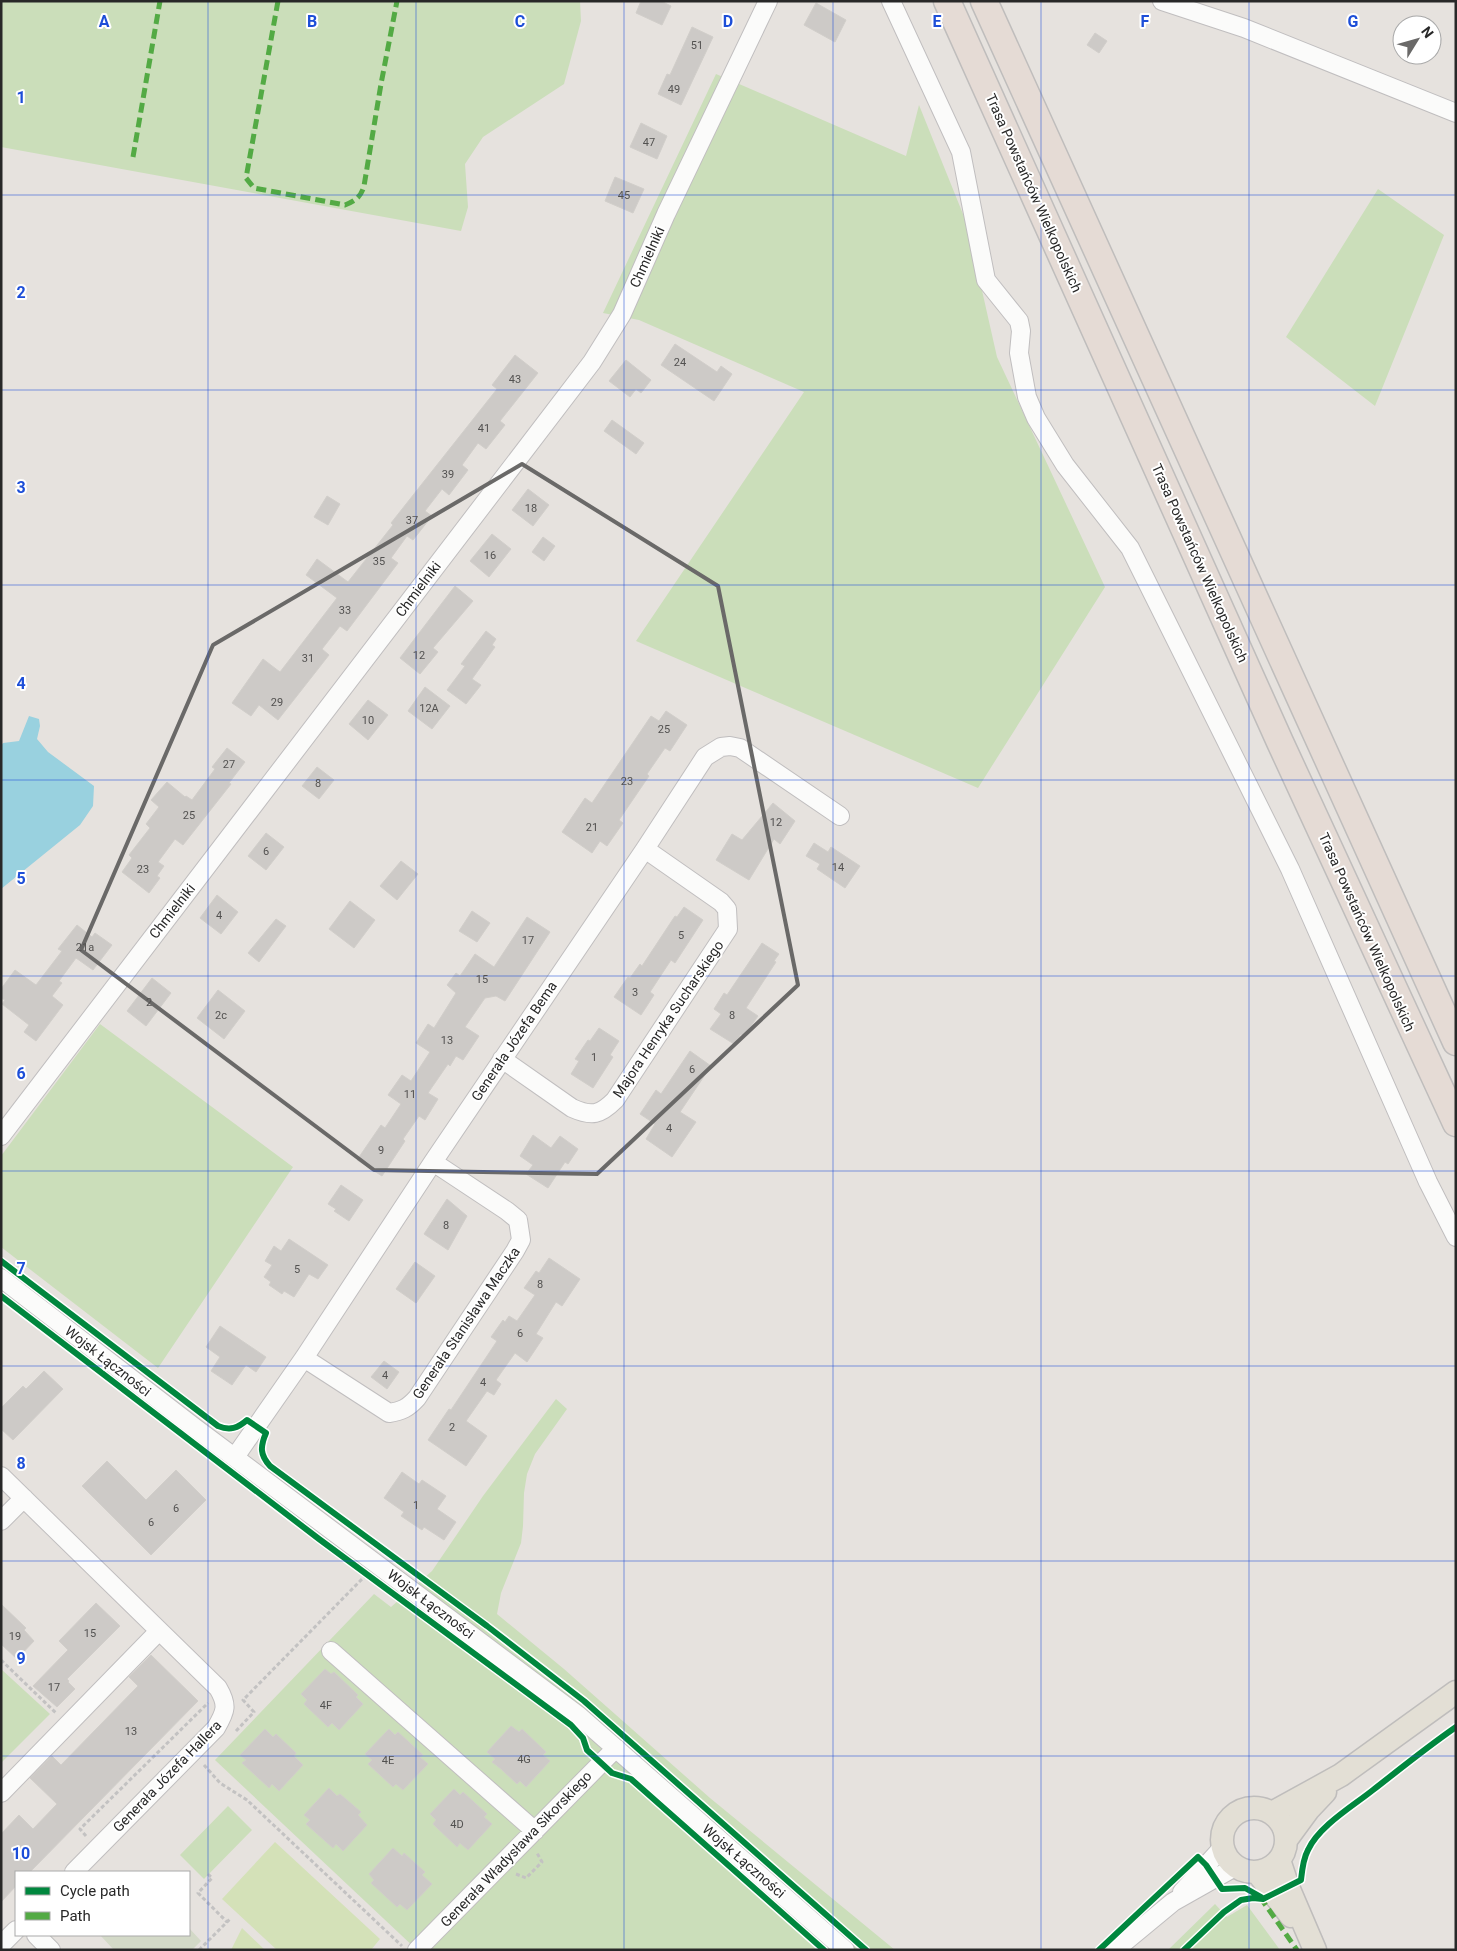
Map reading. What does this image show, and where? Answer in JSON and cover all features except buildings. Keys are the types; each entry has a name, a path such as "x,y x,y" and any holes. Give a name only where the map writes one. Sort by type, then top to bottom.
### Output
{"highway":[{"name":"Trasa Powstańców Wielkopolskich","path":"947,1 1284,751 1456,1123"},
{"path":"984,1 1456,1042"}],"main road":[{"path":"1272,1813 1341,1775 1456,1692"},
{"path":"1315,1949 1288,1886 1283,1850 1282,1825 1272,1813 1257,1808 1245,1808 1235,1813 1224,1826 1221,1837 1222,1848 1229,1862 1235,1867 1243,1871 1257,1872 1273,1866 1283,1850 1308,1810 1341,1775"},
{"path":"1257,1872 1275,1893 1315,1949"}],"street":[{"name":"Chmielniki","path":"1,1136 597,354 622,314 666,214 768,1"},
{"path":"891,1 961,152 986,280 1019,321 1021,331 1020,353 1027,397 1036,418 1065,465 1130,548 1290,869 1428,1182 1456,1237"},
{"path":"1162,1 1244,28 1456,113"},
{"name":"Generała Józefa Bema","path":"235,1457 304,1358 705,757 721,747 740,748 840,816"},
{"name":"Majora Henryka Sucharskiego","path":"502,1059 572,1108 584,1113 596,1114 615,1100 728,929 727,909 721,902 645,849"},
{"name":"Generała Stanisława Maczka","path":"304,1358 389,1413 409,1407 417,1398 516,1251 521,1240 518,1220 433,1162"},
{"name":"Wojsk Łączności","path":"1,1278 579,1716 845,1950"},
{"name":"Generała Józefa Hallera","path":"1,1476 218,1688 225,1700 224,1715 216,1728 75,1871"},
{"path":"1,1521 24,1498"},
{"path":"1,1793 159,1630"},
{"path":"331,1651 535,1831"},
{"name":"Generała Władysława Sikorskiego","path":"411,1949 535,1831 616,1748"},
{"path":"1115,1950 1174,1902 1222,1848"},
{"path":"1174,1902 1235,1867"},
{"path":"1,1945 15,1931"},
{"path":"37,1936 51,1950"}],"path":[{"path":"1,1660 60,1717"},
{"path":"206,1766 220,1783 247,1800 411,1949"},
{"path":"199,1950 229,1921 198,1893 212,1878 208,1874"}],"highlighted area":[{"path":"522,464 718,586 798,985 597,1174 374,1170 81,950 213,645"}],"green space":[{"path":"1,1 580,1 581,21 564,84 483,137 465,164 468,207 461,231 1,147"},
{"path":"716,74 906,156 919,105 967,224 997,357 1105,587 978,788 636,641 804,392 639,320 603,313"},
{"path":"1378,189 1444,235 1375,406 1286,337"},
{"path":"100,1024 293,1167 158,1368 1,1247 1,1156"},
{"path":"556,1399 567,1409 535,1454 527,1474 521,1543 501,1593 497,1614 564,1669 710,1798 895,1950 417,1950 215,1760 374,1594 391,1607 432,1571 483,1496"},
{"path":"1,1669 50,1714 1,1763"},
{"path":"228,1806 252,1830 204,1879 180,1855"},
{"path":"275,1842 380,1939 371,1950 277,1950 222,1899"},
{"path":"1215,1904 1227,1917 1247,1905 1280,1950 1168,1950"},
{"path":"242,1928 265,1950 231,1950"},
{"path":"190,1929 201,1941 192,1950 114,1950 101,1936 190,1936"}],"water":[{"path":"29,716 39,719 40,726 37,739 48,752 94,786 93,806 80,825 1,889 1,746 3,743 19,741"}],"marked path":[{"path":"133,157 160,1"},
{"path":"278,1 246,178 254,188 345,205 357,198 364,186 397,1"},
{"path":"1260,1897 1297,1950"}],"cycle path":[{"path":"1,1261 218,1426 234,1428 247,1420 266,1433 262,1451 264,1458 270,1466 487,1626 584,1701 866,1950"},
{"path":"1,1296 319,1539 571,1725 583,1738 587,1750 612,1773 631,1779 824,1950"},
{"path":"1184,1950 1224,1912 1241,1900 1263,1899 1301,1880 1308,1850 1313,1841 1328,1825 1456,1727"},
{"path":"1099,1950 1198,1857 1206,1865 1222,1889 1245,1888 1261,1897"}]}
